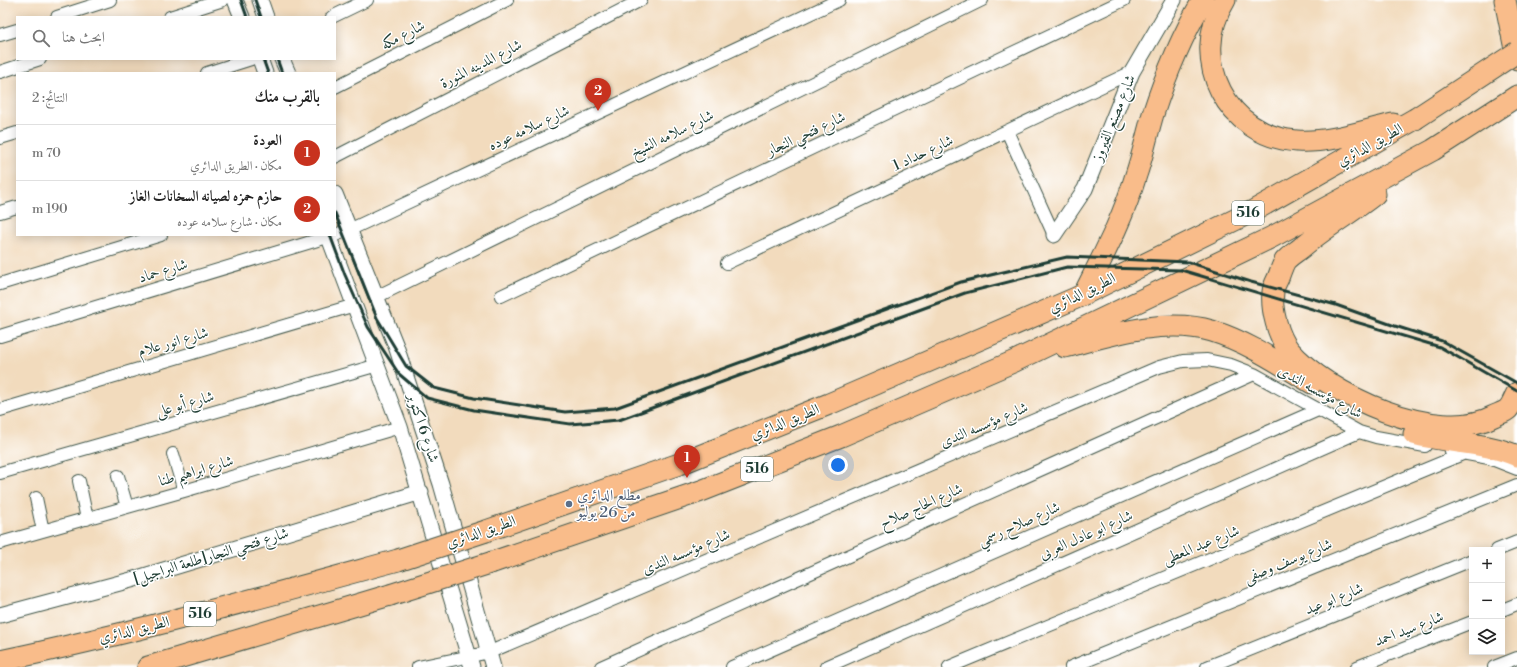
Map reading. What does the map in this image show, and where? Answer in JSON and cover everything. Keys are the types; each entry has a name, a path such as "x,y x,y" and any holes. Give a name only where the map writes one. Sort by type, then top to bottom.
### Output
{"highway":[{"path":"1080,295 1114,235 1136,176 1153,115 1168,72 1185,30 1203,0"},
{"path":"1225,0 1219,9 1211,34 1210,59 1217,84 1223,95 1230,106 1248,124 1271,136 1296,141 1322,140 1415,119"},
{"path":"1505,2 1517,59"},
{"name":"الطريق الدائري","path":"0,661 57,649 228,607 398,560 682,463 829,404 1080,295 1253,210 1415,119 1517,52"},
{"name":"516","path":"148,667 390,595 493,562 701,491 840,436 1015,361 1098,330 1433,150 1517,96"},
{"path":"1433,150 1285,261 1272,291 1274,308 1282,338 1289,349 1305,365 1333,386 1366,404 1416,420 1455,425 1484,422 1508,409 1517,393"},
{"path":"1098,330 1169,327 1210,331 1254,348 1312,383 1344,406 1371,420 1425,436 1475,444 1517,456"}],"street":[{"path":"60,16 110,0"},
{"path":"173,16 223,0"},
{"path":"235,0 242,16"},
{"path":"260,0 266,16"},
{"path":"334,16 367,0"},
{"name":"شارع مكه","path":"336,86 507,0"},
{"name":"شارع المدينه المنورة","path":"336,156 641,0"},
{"name":"شارع سلامه عوده","path":"336,234 839,0"},
{"name":"شارع سلامه الشيخ","path":"376,298 982,0"},
{"name":"شارع فتحي النجار","path":"501,296 1124,0"},
{"name":"شارع مصنع الفيروز","path":"1054,235 1085,189 1132,72 1174,0"},
{"path":"0,35 16,30"},
{"path":"0,72 37,60"},
{"path":"210,72 248,60"},
{"path":"260,60 265,72"},
{"path":"282,60 288,72"},
{"name":"شارع حداد 1","path":"727,263 1132,72"},
{"path":"1006,131 1054,235"},
{"path":"0,138 16,133"},
{"path":"0,212 16,207"},
{"name":"شارع 6 اكتوبر","path":"336,234 376,298 396,346 441,484 490,652 493,667"},
{"name":"شارع 6 اكتوبر","path":"336,234 355,305 400,426 421,492 471,662"},
{"path":"0,284 158,236"},
{"name":"شارع حماد","path":"0,336 329,236"},
{"name":"شارع انور علام","path":"0,410 355,305"},
{"name":"شارع مؤسسه الندى","path":"418,667 471,662 490,652 1159,367 1183,361 1207,360 1231,365 1254,374 1359,432 1376,437 1489,458 1517,469"},
{"name":"شارع أبو على","path":"0,473 378,365"},
{"name":"شارع الحاج صلاح","path":"601,667 1254,374"},
{"name":"شارع صلاح رسمي","path":"732,667 1318,410"},
{"name":"شارع ابراهيم طنا","path":"1,540 43,531 87,519 400,426"},
{"name":"شارع ابو عادل العربى","path":"826,667 1359,432"},
{"name":"شارع عبد المعطى","path":"949,667 1465,453"},
{"path":"173,454 184,491"},
{"path":"118,476 127,507"},
{"path":"78,480 87,519"},
{"name":"شارع يوسف وصفى","path":"1071,667 1517,485"},
{"name":"شارع فتحي النجار[طلعة البراجيل]","path":"0,615 131,580 421,492"},
{"path":"36,498 43,531"},
{"path":"1504,547 1517,542"},
{"name":"شارع ابو عيد","path":"1207,667 1469,561"},
{"path":"1505,609 1517,604"},
{"name":"شارع سيد احمد","path":"1357,667 1469,623"},
{"path":"1494,667 1517,658"}],"railway":[{"path":"241,0 247,16"},
{"path":"255,0 261,16"},
{"path":"263,60 268,72"},
{"path":"277,60 282,72"},
{"path":"336,216 377,318 406,366 434,388 474,398 565,412 615,408 961,282 1067,257 1188,262 1251,282 1336,305 1442,341 1517,383"},
{"path":"330,236 345,275 368,327 399,374 427,398 474,410 570,424 619,420 965,293 1067,267 1181,270 1440,347 1517,391"}],"place":[{"name":"حازم حمزه لصيانه السخانات الغاز","path":"598,111"},
{"name":"العودة","path":"687,478"},
{"name":"مطلع الدائري من 26 يوليو","path":"569,504"}]}
